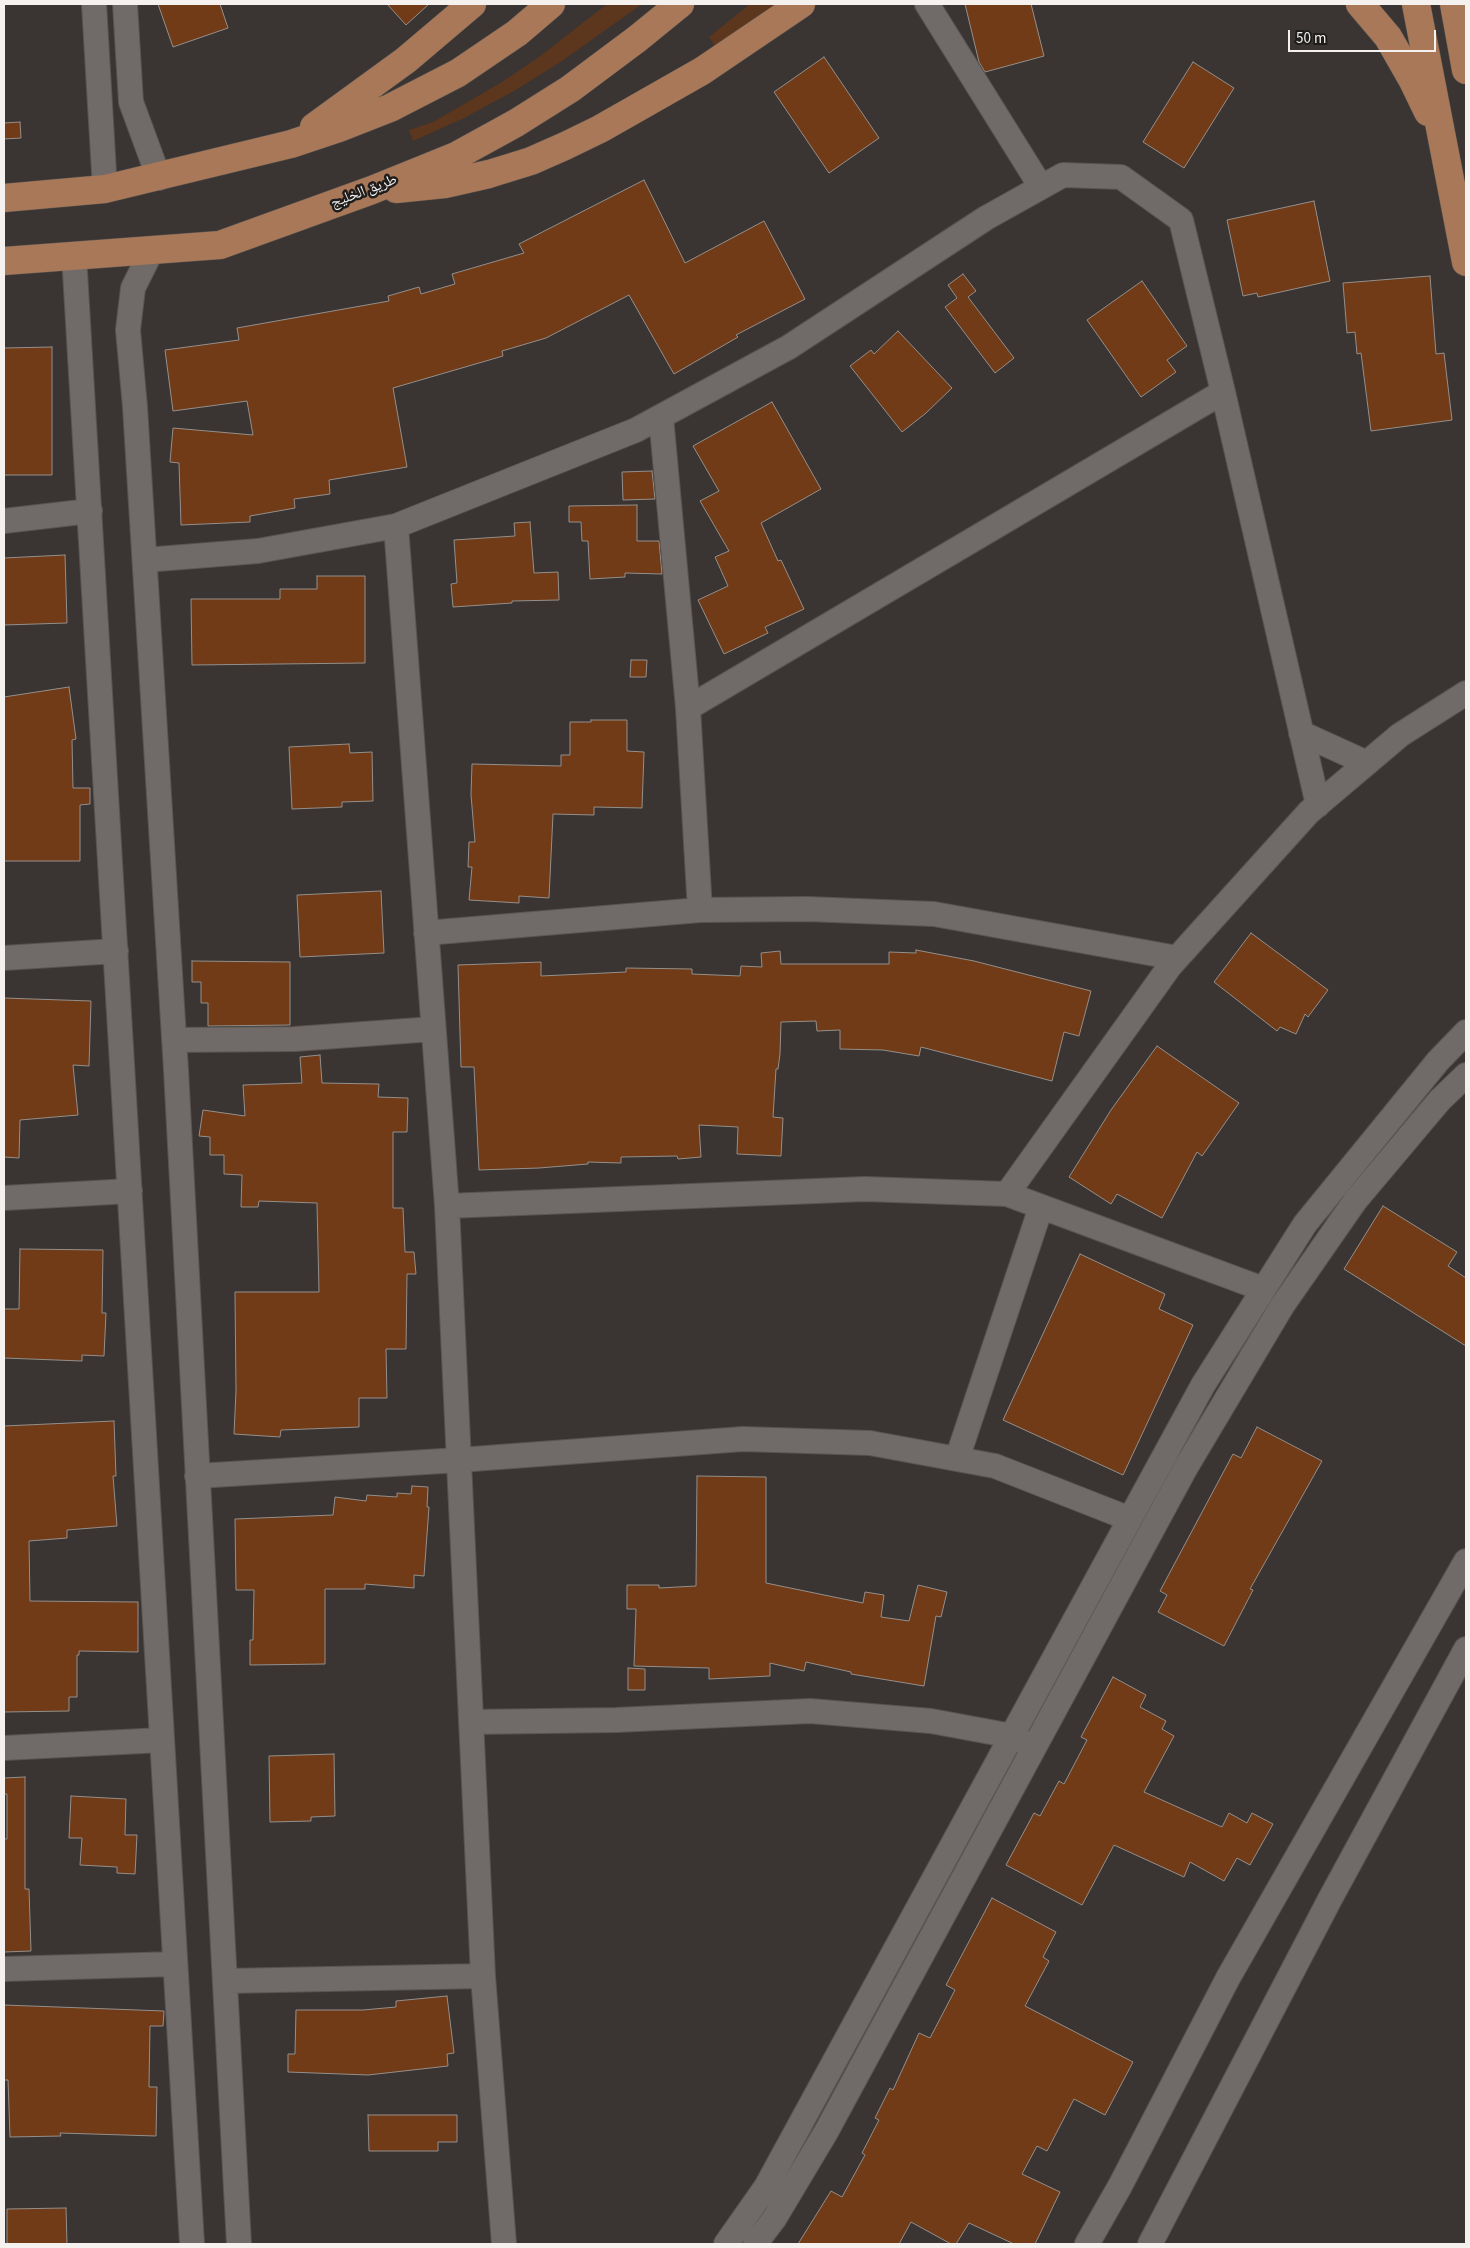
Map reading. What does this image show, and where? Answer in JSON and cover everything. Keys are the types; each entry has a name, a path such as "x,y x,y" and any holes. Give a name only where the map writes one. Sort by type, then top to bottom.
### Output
{"main road":[{"path":"291,144 406,60 472,4"},
{"path":"4,198 105,189 159,178 291,144 390,108 458,73 518,33 551,4"},
{"name":"طريق الخليج","path":"4,261 220,245 372,190 456,156 516,123 570,89 680,4"},
{"path":"372,190 445,184 531,161 600,129 702,70 801,4"},
{"path":"1360,4 1388,37 1412,79 1444,148"},
{"path":"1416,4 1466,262"},
{"path":"1454,4 1466,70"}],"street":[{"path":"94,4 105,189"},
{"path":"125,4 131,102 159,178"},
{"path":"927,4 1041,187"},
{"path":"145,560 258,551 396,526 636,430 661,417 789,348 986,218 1064,174 1121,177 1181,220 1223,392 1318,805"},
{"path":"152,250 133,288 128,330 145,560 174,1040 239,2244"},
{"path":"74,255 192,2244"},
{"path":"688,708 1223,392"},
{"path":"661,417 688,708 700,910"},
{"path":"4,521 90,512"},
{"path":"396,526 446,1206 483,1976 504,2244"},
{"path":"1007,1194 1178,958 1318,805 1400,735 1466,693"},
{"path":"1301,733 1367,764"},
{"path":"426,932 700,910 808,909 934,914 1178,958"},
{"path":"4,958 116,951"},
{"path":"174,1040 295,1039 433,1029"},
{"path":"726,2244 766,2187 1203,1385 1305,1224 1438,1061 1466,1032"},
{"path":"755,2244 774,2219 826,2132 1186,1467 1282,1306 1355,1201 1440,1100 1466,1075"},
{"path":"446,1206 865,1190 1007,1194 1263,1289"},
{"path":"4,1198 130,1191"},
{"path":"956,1459 1041,1206"},
{"path":"198,1476 459,1460 743,1439 870,1443 996,1466 1130,1519"},
{"path":"1087,2244 1124,2178 1228,1978 1466,1561"},
{"path":"1150,2244 1330,1899 1466,1649"},
{"path":"471,1722 616,1720 810,1711 931,1721 1012,1736 1035,1749"},
{"path":"4,1748 162,1740"},
{"path":"4,1969 175,1964"},
{"path":"225,1981 483,1976"}],"shaded area":[{"path":"607,4 642,4 562,61 514,91 462,119 413,141 409,130 433,122 502,82 539,57"},
{"path":"750,4 777,4 715,46 709,37"}],"building":[{"path":"158,4 220,4 228,28 173,47"},
{"path":"387,4 429,4 406,25"},
{"path":"965,4 1031,4 1044,56 985,72 979,62"},
{"path":"824,57 879,138 829,173 774,92"},
{"path":"1193,62 1234,88 1184,168 1143,142"},
{"path":"20,122 21,138 4,139 4,123"},
{"path":"644,180 685,263 764,221 805,299 736,335 738,337 674,374 629,295 546,338 502,351 503,356 393,388 407,467 329,480 330,494 294,499 295,508 250,516 250,522 181,525 179,463 170,462 173,428 253,435 247,401 173,411 165,350 239,340 237,328 389,301 388,296 419,287 421,294 455,284 452,274 524,253 519,244"},
{"path":"1314,201 1330,281 1258,297 1257,293 1243,296 1227,220"},
{"path":"963,274 976,291 968,297 1014,358 995,373 945,307 957,298 948,285"},
{"path":"1430,276 1436,354 1444,353 1452,420 1371,431 1361,353 1357,354 1355,332 1347,333 1343,283"},
{"path":"1142,281 1187,346 1167,360 1176,372 1141,397 1087,320"},
{"path":"898,331 952,388 926,413 902,432 850,366 871,350 874,354"},
{"path":"52,347 52,475 4,475 4,348"},
{"path":"772,402 821,489 761,523 778,561 781,560 804,609 765,627 768,633 724,654 698,600 728,586 715,557 729,551 700,501 719,491 693,446"},
{"path":"652,471 655,499 623,500 622,472"},
{"path":"637,505 637,541 659,541 662,574 625,573 625,577 590,579 588,541 582,541 581,522 569,522 569,506"},
{"path":"530,522 534,573 558,572 559,600 512,601 512,603 453,607 451,584 457,583 454,540 515,536 514,523"},
{"path":"65,555 67,623 4,625 4,558"},
{"path":"317,576 365,576 365,663 192,665 191,599 280,599 280,589 317,589"},
{"path":"631,660 647,660 646,677 630,677"},
{"path":"69,687 76,739 72,740 73,788 90,788 90,804 80,805 80,861 4,861 4,697"},
{"path":"591,720 627,720 627,751 644,752 642,808 594,807 594,815 553,814 549,898 519,896 519,903 469,900 472,867 468,867 469,842 475,842 471,795 472,764 561,766 561,755 570,755 570,722 591,722"},
{"path":"349,744 350,753 372,752 373,801 342,802 342,807 292,809 289,747"},
{"path":"381,891 384,953 300,957 297,895"},
{"path":"1251,933 1328,990 1308,1017 1305,1014 1296,1034 1280,1027 1277,1031 1214,982"},
{"path":"916,950 974,961 1091,991 1079,1036 1064,1032 1052,1081 921,1047 919,1056 883,1050 840,1049 840,1030 817,1031 816,1021 781,1022 780,1054 778,1069 776,1069 773,1117 783,1118 781,1156 737,1154 738,1127 699,1125 701,1157 678,1159 677,1156 621,1157 621,1163 588,1162 588,1164 539,1168 479,1170 474,1067 461,1067 458,965 541,962 541,976 626,972 626,968 692,969 692,974 740,976 741,966 762,967 761,953 780,951 781,964 889,964 889,952 916,953"},
{"path":"192,961 290,962 290,1025 208,1026 208,1003 201,1003 201,982 192,982"},
{"path":"4,998 91,1001 89,1066 73,1065 78,1115 20,1120 19,1158 4,1157"},
{"path":"1157,1046 1239,1103 1202,1156 1197,1152 1162,1218 1117,1194 1111,1204 1069,1177 1111,1110"},
{"path":"320,1055 322,1083 379,1084 378,1097 408,1098 407,1132 393,1132 393,1208 403,1208 405,1252 414,1252 416,1274 407,1274 406,1349 386,1349 387,1398 359,1398 359,1427 281,1430 280,1437 234,1434 236,1391 235,1292 319,1292 317,1203 259,1201 258,1207 241,1207 242,1175 224,1174 224,1155 210,1155 210,1137 199,1136 203,1110 245,1116 243,1085 302,1083 300,1057"},
{"path":"1383,1206 1457,1252 1448,1266 1466,1278 1466,1346 1344,1269"},
{"path":"20,1249 103,1250 102,1313 106,1313 104,1356 82,1355 82,1361 4,1358 4,1309 19,1309"},
{"path":"1080,1254 1165,1294 1159,1309 1193,1325 1123,1475 1003,1420"},
{"path":"114,1421 116,1476 113,1476 117,1526 67,1530 67,1538 29,1541 30,1601 138,1602 138,1652 79,1651 79,1655 77,1655 77,1697 69,1697 69,1711 4,1712 4,1426"},
{"path":"1257,1427 1322,1461 1250,1589 1253,1590 1224,1646 1158,1612 1167,1595 1160,1591 1233,1454 1241,1458"},
{"path":"697,1476 766,1477 766,1583 863,1603 865,1592 884,1595 881,1617 909,1621 918,1585 947,1592 941,1617 936,1616 924,1686 851,1674 851,1672 806,1662 804,1671 770,1663 770,1676 709,1679 709,1668 634,1666 636,1609 627,1609 627,1585 659,1585 659,1588 696,1586"},
{"path":"412,1486 428,1487 427,1507 429,1507 424,1576 414,1575 414,1588 365,1584 365,1589 325,1589 325,1664 250,1665 250,1640 253,1640 254,1590 236,1590 235,1519 333,1515 335,1497 366,1501 367,1495 397,1497 397,1493 411,1494"},
{"path":"628,1668 645,1669 645,1690 628,1690"},
{"path":"1113,1677 1146,1695 1140,1707 1166,1721 1162,1729 1174,1736 1144,1792 1222,1827 1229,1813 1247,1823 1252,1813 1273,1824 1250,1865 1237,1858 1224,1881 1190,1862 1184,1877 1114,1845 1082,1905 1006,1865 1034,1813 1040,1816 1059,1781 1064,1784 1087,1740 1081,1737"},
{"path":"334,1754 335,1816 311,1817 311,1821 270,1822 269,1756"},
{"path":"25,1777 25,1889 29,1889 31,1951 4,1952 4,1839 7,1839 7,1794 4,1794 4,1778"},
{"path":"71,1796 126,1799 125,1835 137,1835 135,1874 117,1873 117,1867 80,1865 82,1838 69,1838"},
{"path":"992,1898 1056,1932 1043,1957 1049,1961 1025,2006 1133,2062 1105,2115 1074,2099 1047,2151 1037,2146 1022,2174 1060,2192 1035,2244 1014,2244 969,2223 956,2244 951,2244 911,2222 899,2244 798,2244 831,2191 842,2197 865,2155 862,2153 879,2120 875,2118 890,2088 893,2090 919,2033 930,2038 955,1990 946,1985"},
{"path":"447,1996 454,2053 447,2054 448,2066 368,2075 288,2072 288,2054 295,2054 296,2010 363,2010 396,2007 396,2001"},
{"path":"4,2005 164,2011 163,2026 150,2026 149,2087 157,2087 156,2136 60,2133 61,2136 10,2137 8,2080 4,2080"},
{"path":"368,2115 457,2115 457,2142 438,2142 438,2151 369,2151"},
{"path":"66,2208 67,2244 7,2244 7,2209"}]}
